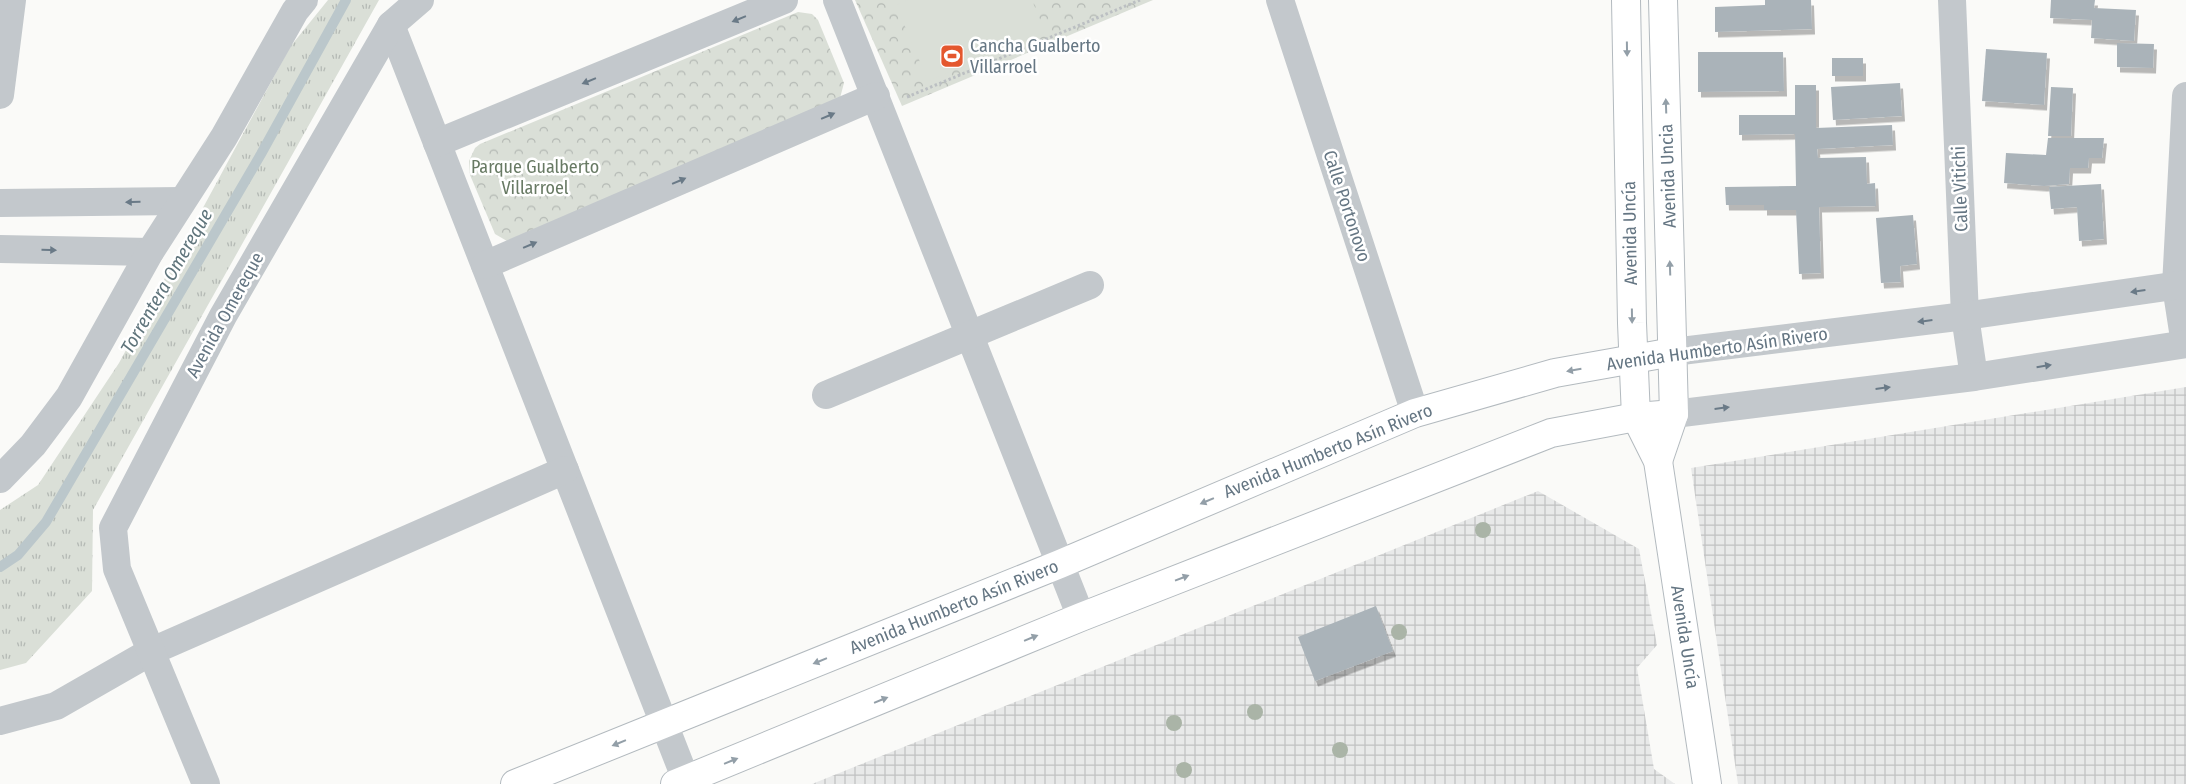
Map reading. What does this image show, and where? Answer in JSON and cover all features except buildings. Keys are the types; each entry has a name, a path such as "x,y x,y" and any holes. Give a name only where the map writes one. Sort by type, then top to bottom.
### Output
{"street":[{"path":"0,95 12,0"},
{"name":"Avenida Omereque","path":"206,784 117,569 112,528 223,316 391,25 420,0"},
{"path":"437,143 784,0"},
{"path":"837,0 971,334 1081,617"},
{"name":"Calle Portonovo","path":"1280,0 1415,412"},
{"name":"Avenida Uncía","path":"1626,0 1633,359 1636,416 1658,461 1707,784"},
{"name":"Avenida Uncia","path":"1663,0 1673,352"},
{"name":"Calle Vitichi","path":"1952,0 1966,316 1974,377"},
{"path":"0,479 33,446 69,397 150,252 224,138 298,4"},
{"path":"391,25 665,724 680,782 1081,617 1551,433 1636,416 1674,414 1974,377 2186,344 2181,285 2186,96"},
{"path":"485,265 879,102"},
{"path":"0,204 182,202"},
{"path":"0,249 150,252"},
{"path":"826,395 1090,285"},
{"name":"Avenida Humberto Asín Rivero","path":"515,784 1060,564 1415,412 1556,373 1673,352 1966,316 2181,285"},
{"name":"Avenida Uncía","path":"1658,461 1674,414 1673,352"},
{"path":"0,721 56,706 152,651 565,470"}],"path":[{"path":"879,102 1140,0"}],"shaded area":[{"path":"2186,387 2186,784 1738,784 1691,468"},
{"path":"1538,491 1639,549 1657,645 1637,668 1654,769 1675,784 812,784"}],"green space":[{"path":"328,0 379,0 93,510 92,591 26,663 0,670 0,510 38,485 119,363 290,47"},
{"path":"855,0 1153,0 902,106"},
{"name":"Cancha Gualberto Villarroel","path":"908,0 1032,0 1045,32 928,81 896,5"},
{"name":"Parque Gualberto Villarroel","path":"798,12 812,14 818,20 844,83 840,98 507,241 495,234 470,175 469,161 475,148 480,144"}],"waterway":[{"name":"Torrentera Omereque","path":"0,567 18,555 46,522 261,154 346,0"}],"place":[{"name":"Cancha Gualberto Villarroel","path":"952,56"}]}
